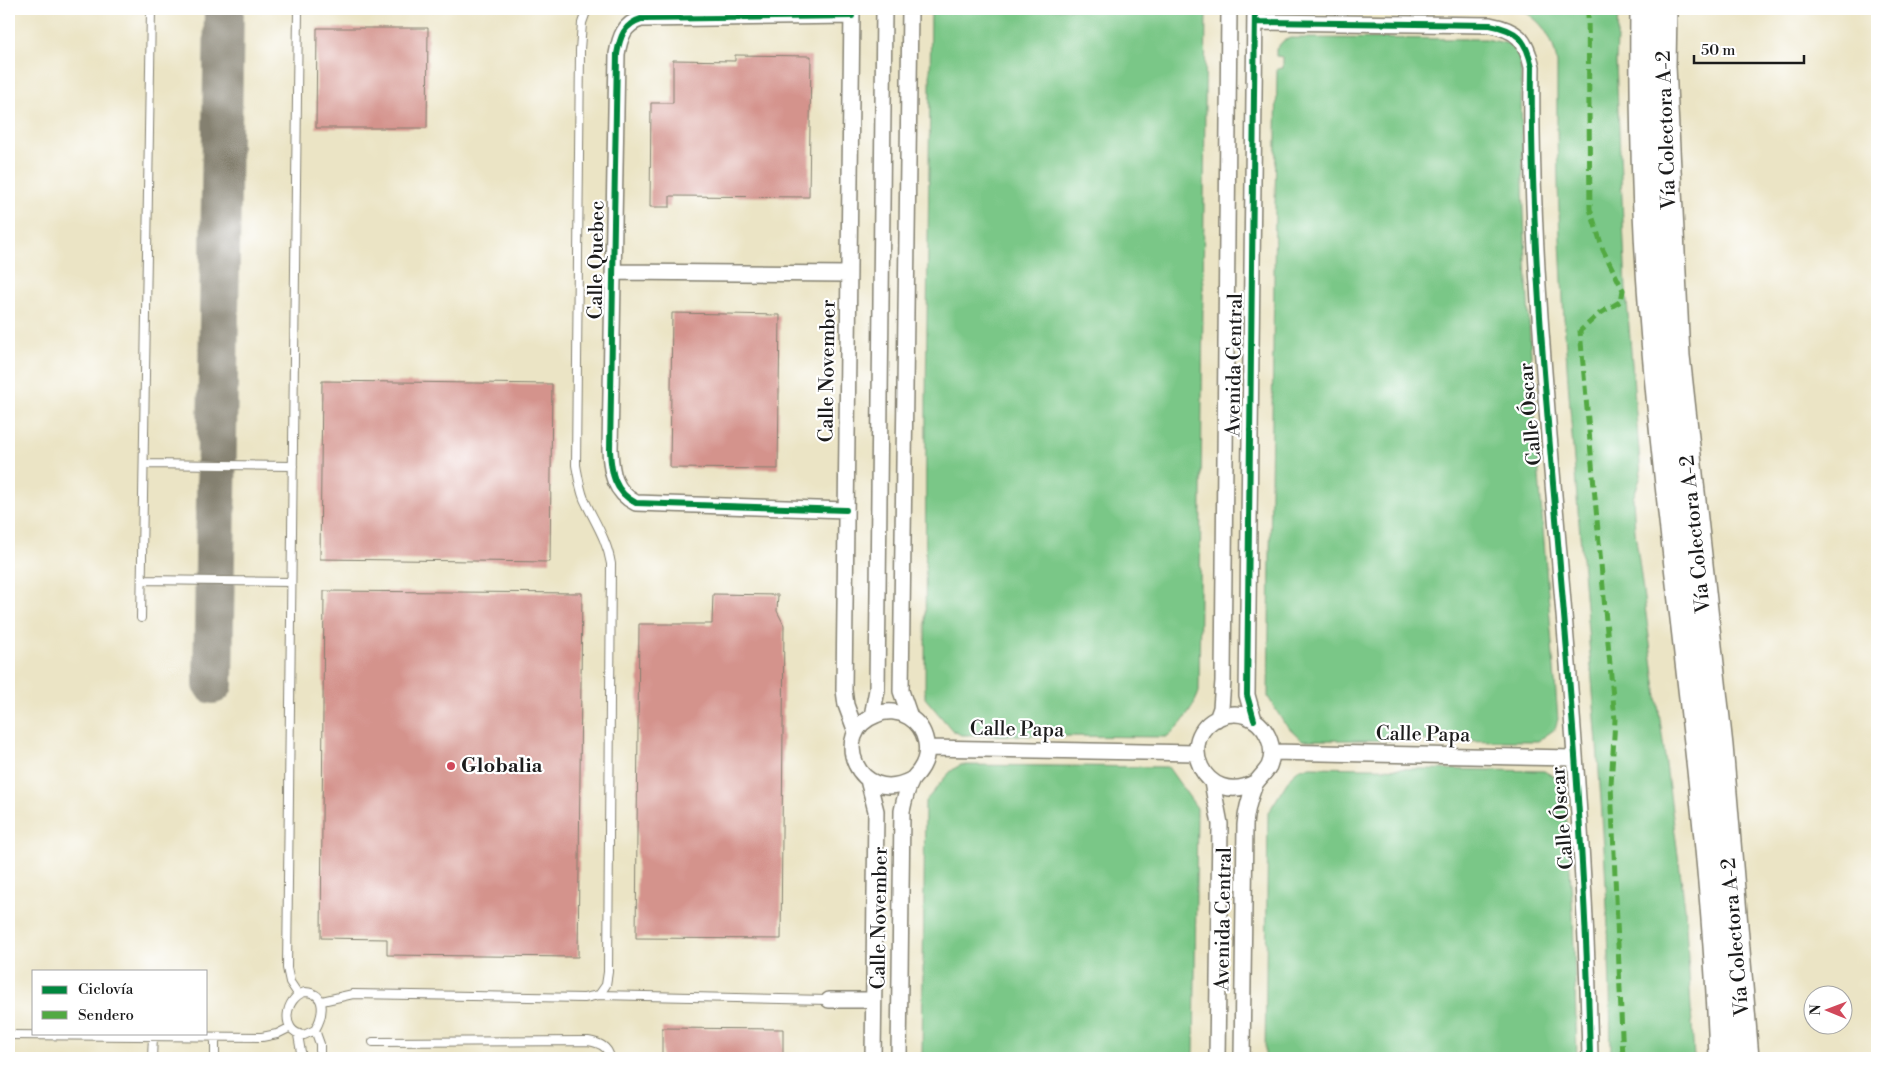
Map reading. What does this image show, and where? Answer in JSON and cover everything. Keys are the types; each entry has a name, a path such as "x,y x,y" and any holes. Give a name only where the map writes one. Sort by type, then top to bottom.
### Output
{"main road":[{"name":"Vía Colectora A-2","path":"1643,9 1646,214 1656,363 1705,820 1722,1058"},
{"name":"Vía Colectora A-2","path":"1664,9 1663,66 1677,356 1720,746 1746,1058"}],"street":[{"path":"872,716 877,690 884,9"},
{"path":"910,9 901,690 910,717 922,731 927,748 926,760 920,771 911,780 903,784 885,786 868,780 860,772 852,753 856,732 872,716 891,712 910,717"},
{"name":"Avenida Central","path":"1217,718 1221,708 1223,682 1229,9"},
{"name":"Calle Quebec","path":"846,510 636,503 619,491 611,467 617,54 619,40 625,29 632,22 641,18 852,12"},
{"name":"Calle November","path":"852,12 844,690 846,705 856,732"},
{"name":"Avenida Central","path":"1254,720 1247,695 1255,15"},
{"name":"Calle Óscar","path":"1255,15 1490,25 1515,32 1529,53 1532,67 1536,236 1542,346 1585,886 1590,1058"},
{"path":"614,272 849,274"},
{"path":"1236,714 1254,720 1264,728 1270,740 1272,752 1270,764 1264,774 1248,787 1230,789 1212,782 1204,774 1197,753 1202,733 1217,718 1236,714"},
{"name":"Calle Papa","path":"927,748 1197,753"},
{"name":"Calle Papa","path":"1272,752 1574,758"},
{"name":"Calle November","path":"868,780 876,811 873,1058"},
{"name":"Calle November","path":"898,1058 902,811 911,780"},
{"name":"Avenida Central","path":"1212,782 1220,824 1217,1058"},
{"name":"Avenida Central","path":"1242,1058 1245,825 1246,812 1256,782"},
{"name":"Calle November","path":"830,1000 874,1000"}],"lane":[{"path":"141,618 151,9"},
{"path":"298,9 286,968 290,982 298,994"},
{"path":"587,9 582,23 580,50 576,465 584,498 606,543 611,564 608,972 606,985 599,995"},
{"path":"144,464 293,466"},
{"path":"142,580 291,582"},
{"path":"313,992 322,1001 322,1014 315,1030 304,1035 298,1035 289,1028 288,1010 298,994 313,992"},
{"path":"322,1001 353,994 584,998 599,995 830,1000"},
{"path":"9,1035 262,1037 277,1034 289,1028"},
{"path":"315,1030 320,1044 320,1058"},
{"path":"298,1035 302,1058"},
{"path":"152,1058 153,1036"},
{"path":"214,1058 215,1037"},
{"path":"373,1042 588,1041 600,1043 609,1052 610,1058"}],"green space":[{"path":"931,9 1206,9 1199,692 1186,717 1166,737 961,735 952,730 925,698 926,400"},
{"path":"1520,9 1618,9 1616,63 1626,289 1641,476 1633,498 1635,531 1685,908 1694,1058 1611,1058 1602,809 1564,312 1558,187 1557,63 1553,45 1545,31 1534,19"},
{"path":"1290,38 1486,39 1510,44 1519,58 1529,315 1539,476 1558,719 1555,729 1538,741 1302,740 1284,723 1268,697 1277,69 1283,68 1283,57 1276,56 1276,49 1283,41"},
{"path":"961,765 1168,767 1197,808 1194,1058 922,1058 925,801 951,771"},
{"path":"1310,767 1544,771 1558,779 1565,793 1573,915 1577,1058 1265,1058 1268,813 1291,776 1299,769"}],"building":[{"path":"317,28 428,28 427,128 316,128"},
{"path":"735,55 811,56 809,197 670,196 670,207 650,207 651,103 673,103 673,60 735,61"},
{"path":"672,313 780,315 778,469 670,468"},
{"path":"322,381 552,384 550,562 320,559"},
{"name":"Globalia","path":"324,591 582,593 578,957 387,955 387,939 321,938"},
{"path":"713,594 778,595 777,611 784,625 781,939 636,938 639,624 712,624"},
{"path":"662,1028 783,1029 783,1058 662,1058"}],"taxiway":[{"path":"213,684 224,9"}],"marked path":[{"path":"1588,9 1590,209 1603,250 1623,290 1621,301 1599,314 1580,331 1615,720 1611,785 1623,1058"}],"cycle path":[{"path":"1254,720 1247,695 1255,9"},
{"path":"846,510 636,503 623,493 615,481 611,466 610,450 617,54 624,32 630,24 641,19 852,16"},
{"path":"1255,22 1490,25 1514,33 1519,37 1530,57 1532,67 1533,174 1538,281 1576,776 1585,917 1590,1058"}],"place":[{"name":"Globalia","path":"451,766"}]}
